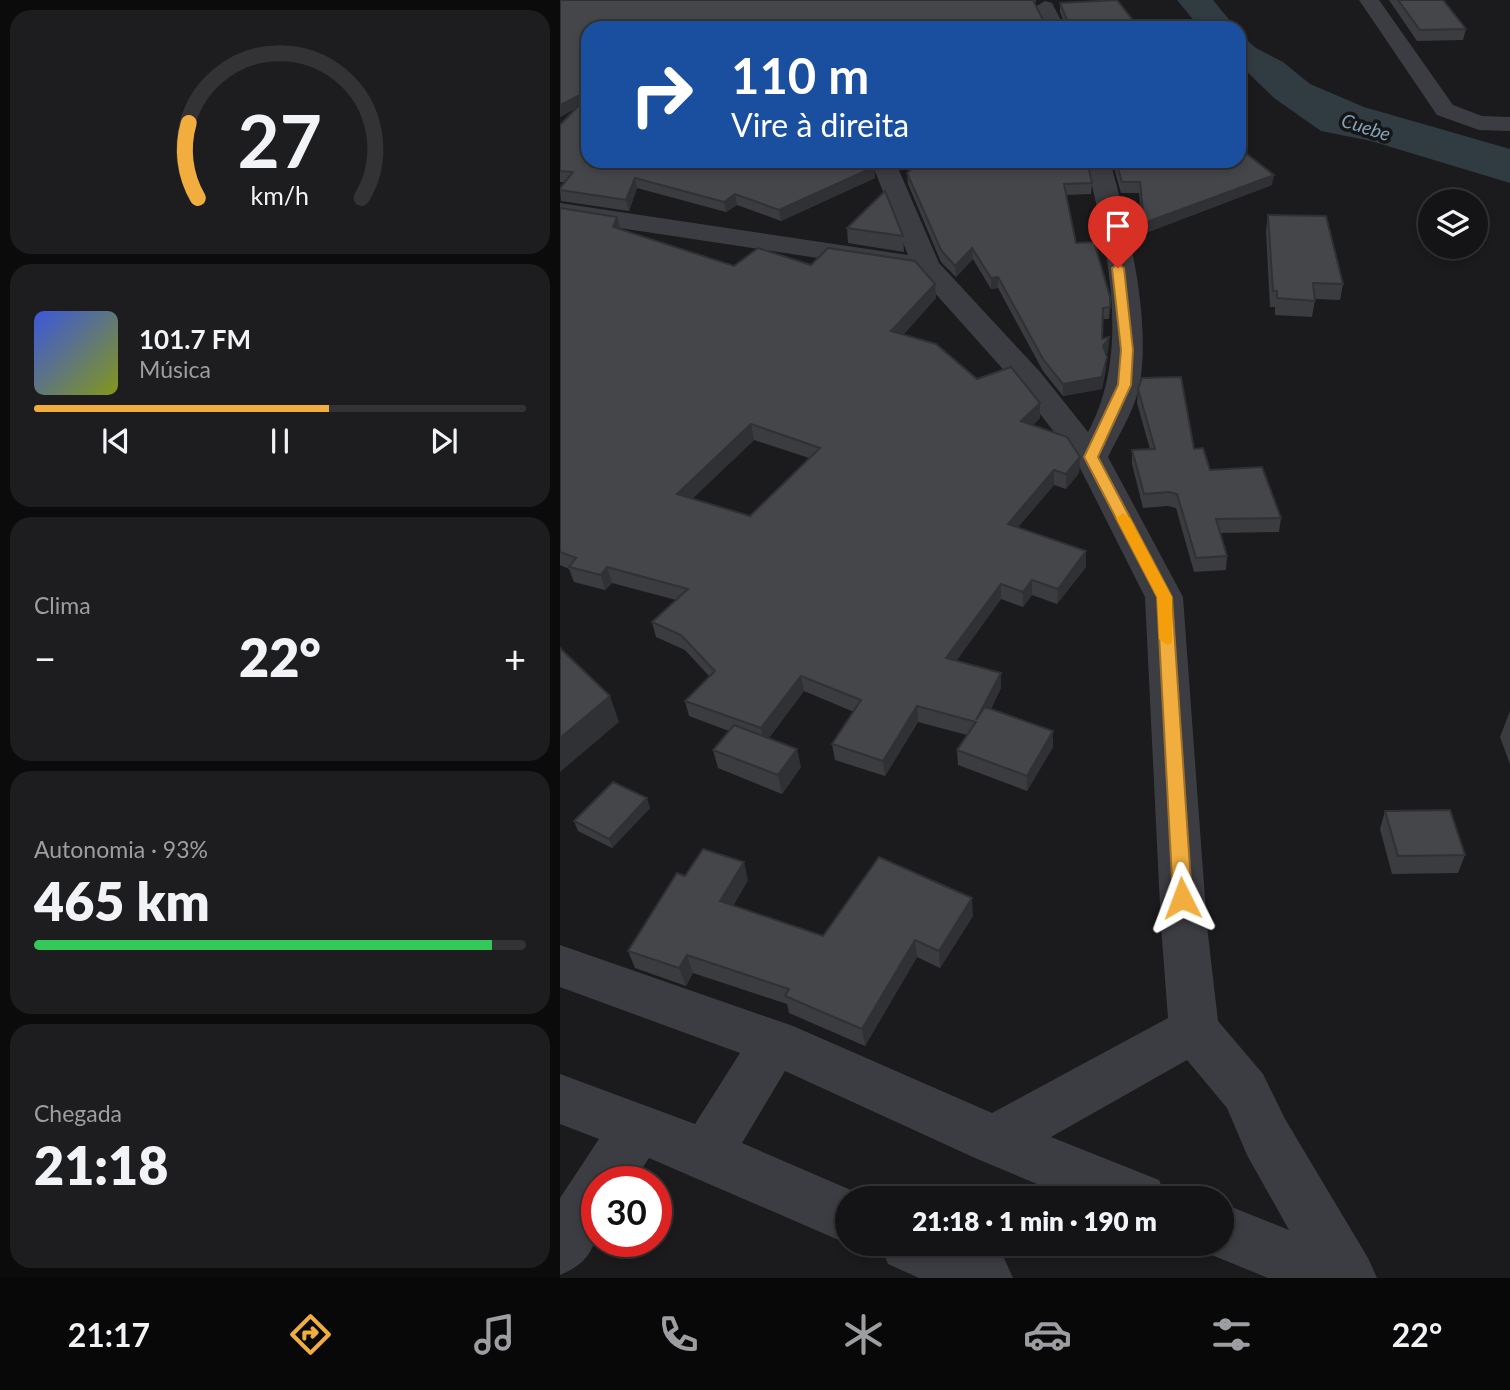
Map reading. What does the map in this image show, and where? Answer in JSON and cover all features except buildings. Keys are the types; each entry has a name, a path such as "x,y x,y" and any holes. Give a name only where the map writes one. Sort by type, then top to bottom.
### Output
{"street":[{"path":"1369,0 1445,110 1479,123 1510,124"},
{"path":"1045,7 1052,21"},
{"path":"886,168 926,266 1031,380 1091,457 1164,597 1184,926 1194,1030 1245,1091 1266,1137 1348,1278"},
{"path":"1091,457 1124,385 1127,350 1115,241 1099,168"},
{"path":"560,211 926,266"},
{"path":"560,965 775,1042 995,1140 1108,1186"},
{"path":"995,1140 1194,1030"},
{"path":"706,1154 775,1042"},
{"path":"560,1100 706,1154 835,1212"},
{"path":"613,1166 638,1128"},
{"path":"560,1247 581,1215"},
{"path":"1234,1236 1338,1278"},
{"path":"935,1256 984,1278"}],"water":[{"path":"1177,0 1213,0 1230,21 1194,21"},
{"name":"Cuebe","path":"1246,39 1256,48 1283,62 1310,84 1364,107 1510,149 1510,183 1371,141 1321,131 1274,98 1246,71"}],"slow traffic":[{"path":"1123,518 1164,597 1167,639"}],"route":[{"path":"1118,268 1127,350 1124,385 1091,457 1164,597 1182,898"}]}
